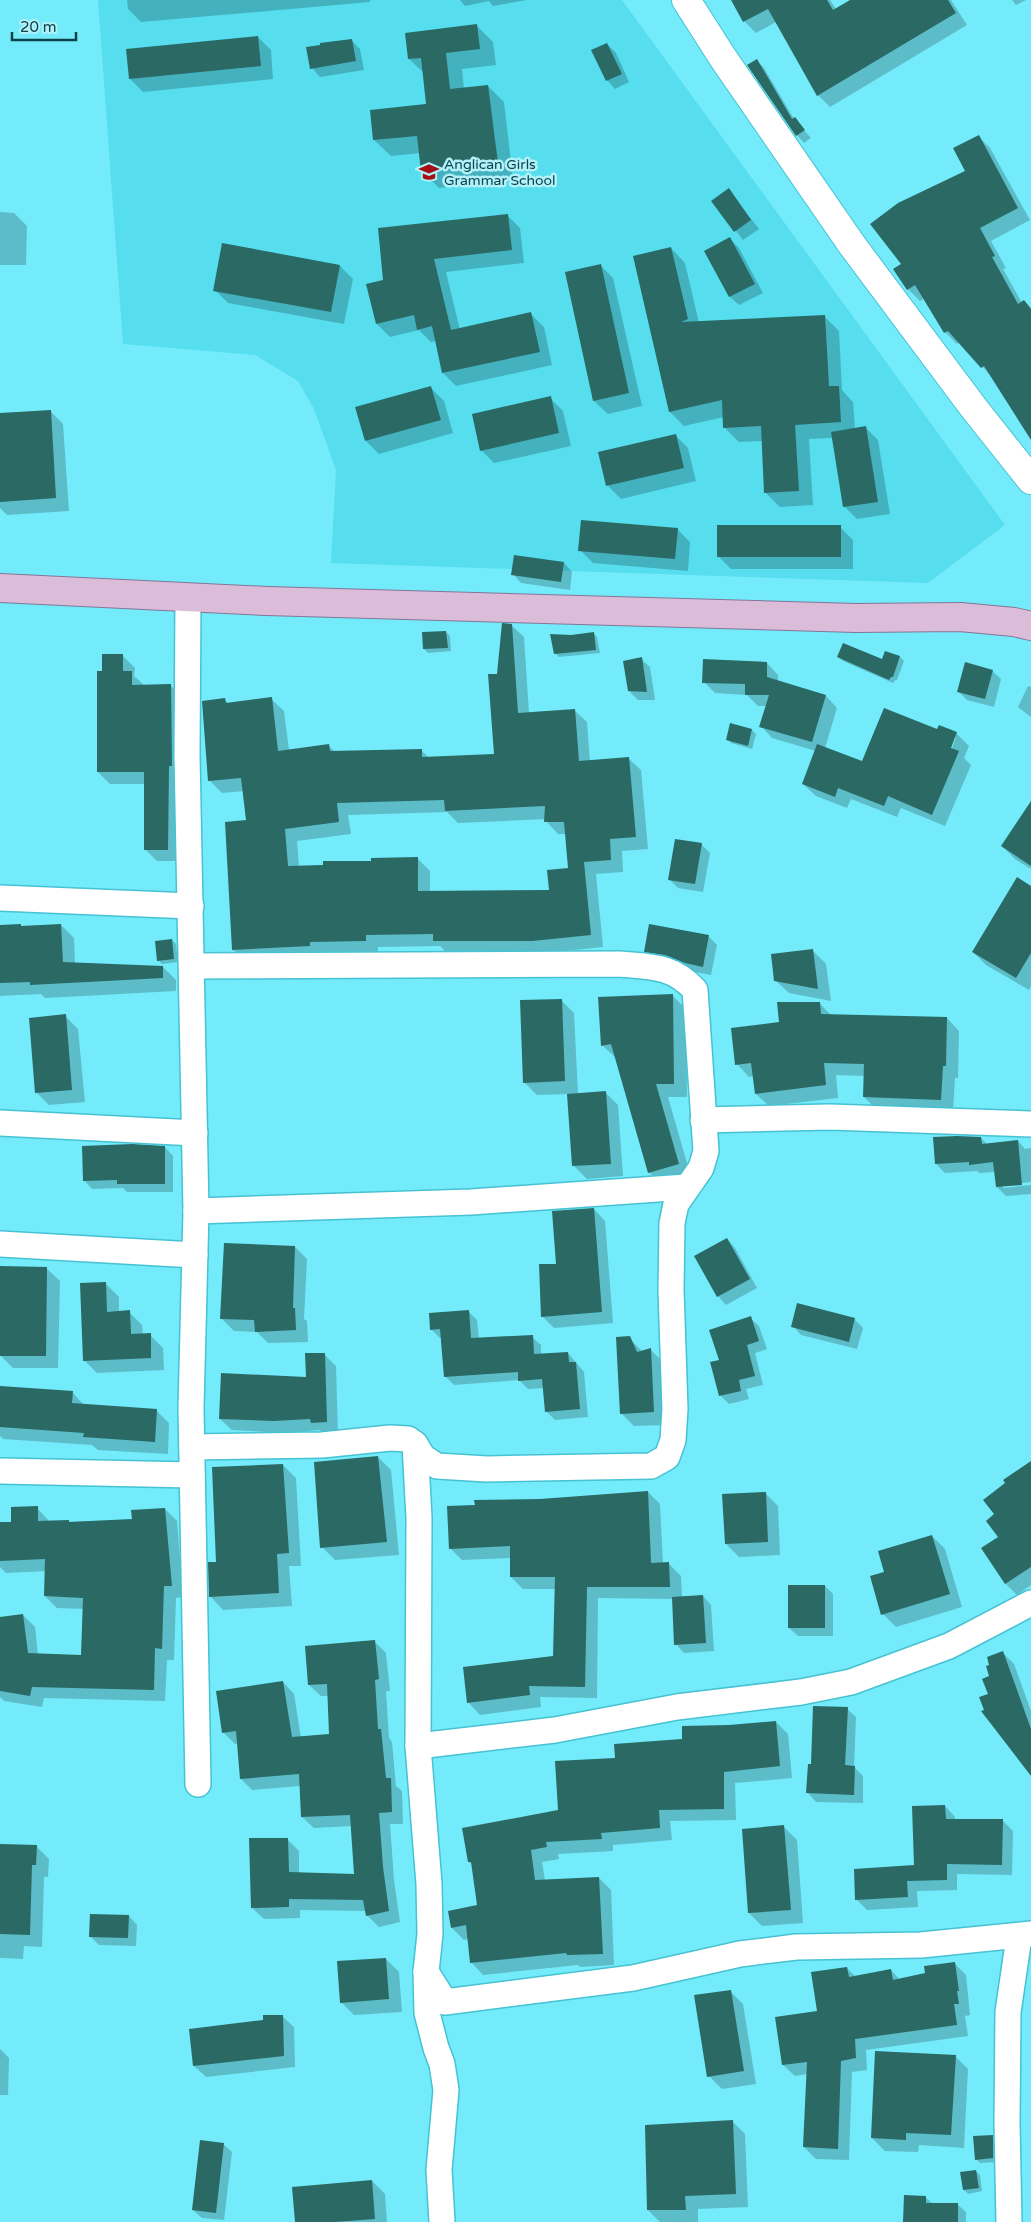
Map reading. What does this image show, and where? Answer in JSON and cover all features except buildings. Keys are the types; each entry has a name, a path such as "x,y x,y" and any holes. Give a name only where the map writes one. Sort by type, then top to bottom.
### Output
{"main road":[{"path":"0,588 188,598 856,618 960,617 1025,623"}],"street":[{"path":"686,0 722,58 852,245 972,407 1031,480"},
{"path":"188,598 187,756 196,1211 191,1408 198,1784"},
{"path":"0,898 191,906"},
{"path":"192,966 620,964 666,969 684,978 695,990 706,1151 701,1168 676,1204 672,1223 670,1290 675,1409 672,1440 666,1457 652,1466 486,1469 437,1466 423,1457 416,1444 408,1440 390,1438 322,1445 192,1448"},
{"path":"703,1120 830,1117 1031,1124"},
{"path":"0,1123 195,1133"},
{"path":"196,1211 461,1203 686,1187"},
{"path":"0,1244 195,1255"},
{"path":"416,1444 419,1518 418,1746 429,1884 430,1934 426,1972 427,2013 442,2064 446,2090 439,2170 442,2222"},
{"path":"0,1471 192,1475"},
{"path":"418,1746 555,1730 677,1707 801,1692 851,1682 948,1646 1030,1605"},
{"path":"426,1972 445,2002 633,1978 740,1954 796,1947 921,1945 1025,1936 1008,2012 1007,2123 1009,2222"}],"shaded area":[{"name":"Anglican Girls Grammar School","path":"98,0 622,0 1005,525 928,583 331,563 336,470 314,409 298,381 255,355 123,344"}],"place":[{"name":"Anglican Girls Grammar School","path":"429,172"}]}
